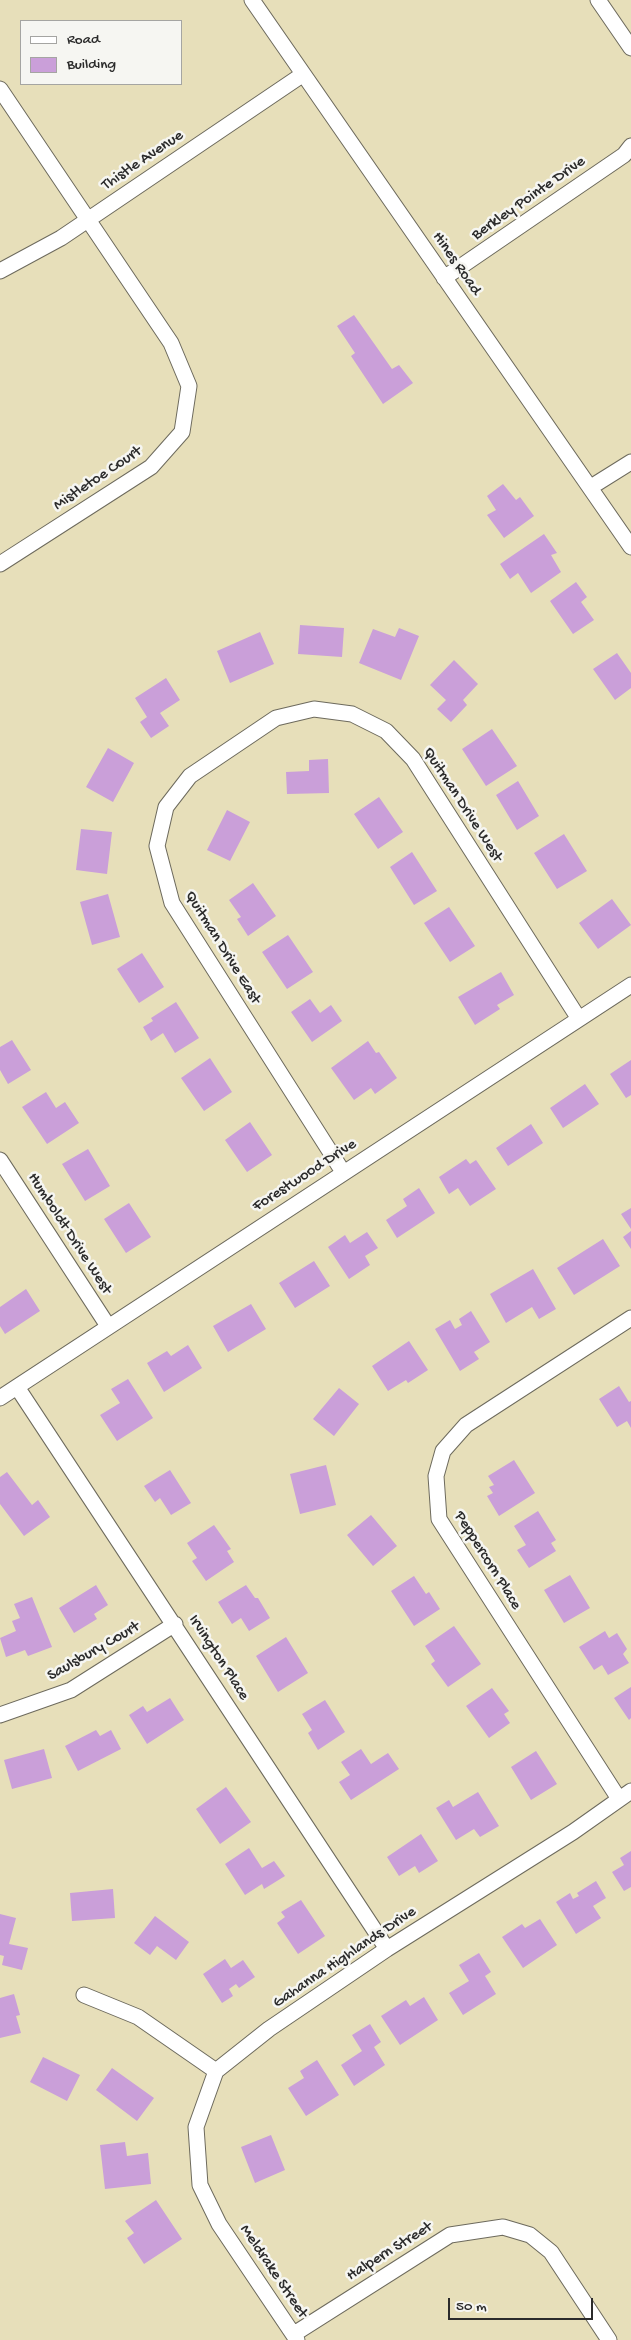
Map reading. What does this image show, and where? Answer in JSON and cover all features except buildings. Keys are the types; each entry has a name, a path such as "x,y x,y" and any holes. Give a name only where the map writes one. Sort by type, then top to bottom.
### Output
{"street":[{"name":"Hines Road","path":"252,0 302,75 631,547"},
{"path":"598,0 631,48"},
{"name":"Thistle Avenue","path":"0,271 61,238 302,75"},
{"name":"Mistletoe Court","path":"0,89 171,342 190,386 182,432 150,467 0,564"},
{"name":"Berkley Pointe Drive","path":"444,278 624,155 631,146"},
{"path":"591,487 631,462"},
{"name":"Quitman Drive West","path":"232,746 276,718 314,709 352,714 386,731 413,759 579,1019"},
{"name":"Quitman Drive East","path":"232,746 190,776 166,808 157,846 172,903 343,1172"},
{"name":"Forestwood Drive","path":"0,1398 631,985"},
{"name":"Humboldt Drive West","path":"0,1160 108,1326"},
{"name":"Peppercorn Place","path":"625,1795 439,1518 436,1476 443,1451 466,1425 631,1318"},
{"name":"Irvington Place","path":"17,1387 175,1624 387,1949"},
{"name":"Saulsbury Court","path":"0,1715 71,1690 175,1624"},
{"name":"Gahanna Highlands Drive","path":"216,2072 269,2029 387,1949 573,1832 625,1795"},
{"path":"84,1995 138,2017 216,2072"},
{"name":"Meldrake Street","path":"216,2072 196,2127 200,2185 219,2224 295,2337"},
{"name":"Halpern Street","path":"295,2337 450,2236 503,2227 530,2235 551,2252 609,2340"}]}
